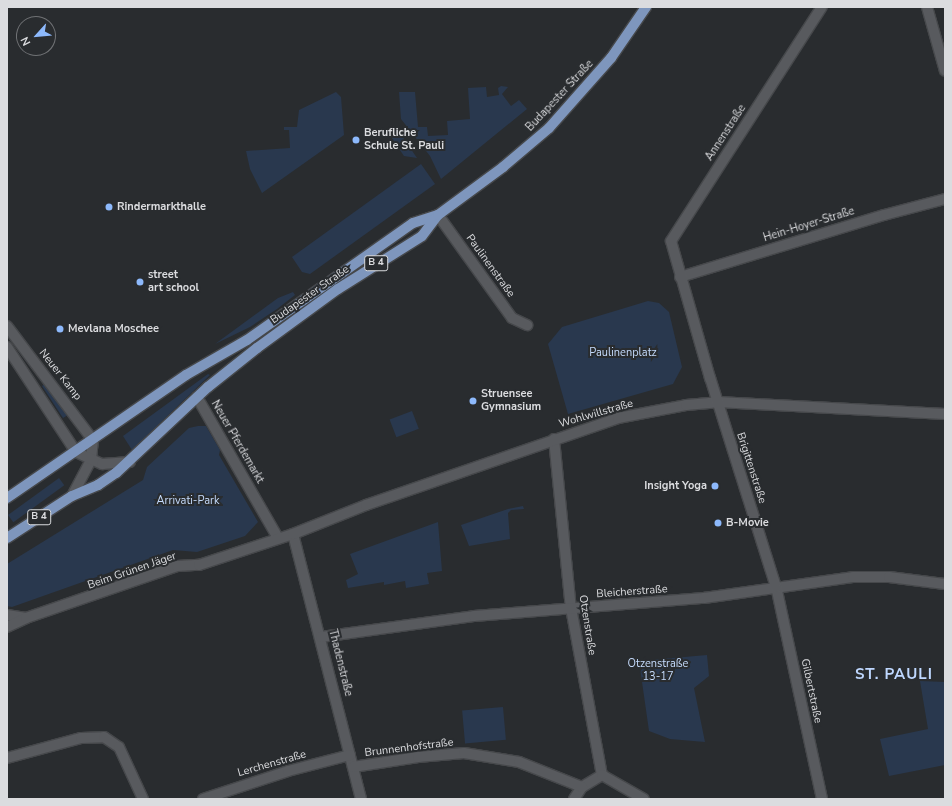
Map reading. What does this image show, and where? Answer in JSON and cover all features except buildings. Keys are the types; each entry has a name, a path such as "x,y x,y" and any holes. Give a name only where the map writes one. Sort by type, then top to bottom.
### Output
{"main road":[{"name":"Budapester Straße","path":"197,397 301,315 422,236 438,215 503,167 549,128 611,58 646,7"},
{"name":"Budapester Straße","path":"93,440 196,368 243,342 412,223 438,215"},
{"name":"Neuer Pferdemarkt","path":"7,538 72,496 98,485 130,462 197,397"},
{"name":"B 4","path":"7,498 93,440"}],"street":[{"name":"Annenstraße","path":"680,277 671,241 822,7"},
{"path":"927,7 945,71"},
{"name":"Hein-Hoyer-Straße","path":"680,277 884,215 945,199"},
{"name":"Paulinenstraße","path":"438,215 512,318 527,325"},
{"path":"680,277 718,402"},
{"name":"Neuer Kamp","path":"7,326 93,440"},
{"path":"7,348 76,452 91,460 110,464 130,462"},
{"name":"Neuer Pferdemarkt","path":"197,397 278,538"},
{"name":"Wohlwillstraße","path":"293,534 554,439 618,418 686,405 718,402 945,414"},
{"name":"Brigittenstraße","path":"718,402 776,587"},
{"name":"Otzenstraße","path":"554,439 571,608 602,775"},
{"name":"Neuer Pferdemarkt","path":"72,496 91,460 93,440"},
{"name":"Beim Grünen Jäger","path":"7,627 26,618 178,566 199,565 293,534"},
{"name":"Thadenstraße","path":"293,534 321,637 361,799"},
{"name":"Bleicherstraße","path":"321,637 474,616 704,598 776,587 866,577 945,584"},
{"name":"Gilbertstraße","path":"776,587 822,799"},
{"name":"Beim Grünen Jäger","path":"7,615 26,618"},
{"path":"7,758 81,738 104,737 119,747 143,799"},
{"name":"Brunnenhofstraße","path":"353,767 418,757 464,753 519,762 582,787"},
{"name":"Lerchenstraße","path":"203,799 288,771 350,755"},
{"path":"574,799 582,787 602,775 644,799"}],"green space":[{"path":"501,86 508,87 502,94 511,106 519,100 527,109 441,179 430,156 401,119 399,92 415,92 418,127 427,127 428,136 448,135 447,121 470,119 468,88 486,87 487,97 499,95 498,88"},
{"path":"336,92 341,97 344,135 262,193 250,169 246,151 290,148 289,130 284,130 284,127 297,127 299,110"},
{"path":"393,127 396,131 398,130 417,158 404,156 387,131"},
{"path":"421,164 435,184 310,274 302,272 292,257"},
{"path":"293,292 295,295 250,327 215,344 278,298"},
{"name":"Paulinenplatz","path":"648,301 659,303 669,312 682,367 673,384 568,414 548,344 562,327"},
{"path":"208,374 210,375 132,450 123,436"},
{"path":"45,384 68,415 63,418 42,386"},
{"path":"412,411 419,429 396,437 390,420"},
{"name":"Arrivati-Park","path":"206,426 220,450 219,455 258,522 245,536 197,552 173,550 12,607 7,606 7,564 143,480 147,467 189,428"},
{"path":"59,478 64,485 13,522 8,515"},
{"path":"523,506 524,509 511,510 508,513 510,539 469,546 461,525 508,509"},
{"path":"438,522 442,571 427,573 429,584 406,588 405,581 384,585 384,582 348,588 346,580 358,574 350,554"},
{"name":"Otzenstraße 13-17","path":"707,655 709,676 694,688 705,742 670,739 649,731 639,661"},
{"path":"920,681 945,682 945,765 889,776 880,739 928,729"},
{"path":"503,707 506,740 465,743 462,711"}],"place":[{"name":"Berufliche Schule St. Pauli","path":"356,140"},
{"name":"Rindermarkthalle","path":"109,207"},
{"name":"street art school","path":"140,282"},
{"name":"Mevlana Moschee","path":"60,329"},
{"name":"Struensee Gymnasium","path":"473,401"},
{"name":"Insight Yoga","path":"715,486"},
{"name":"B-Movie","path":"718,523"}],"district":[{"name":"ST. PAULI","path":"894,675"}]}
